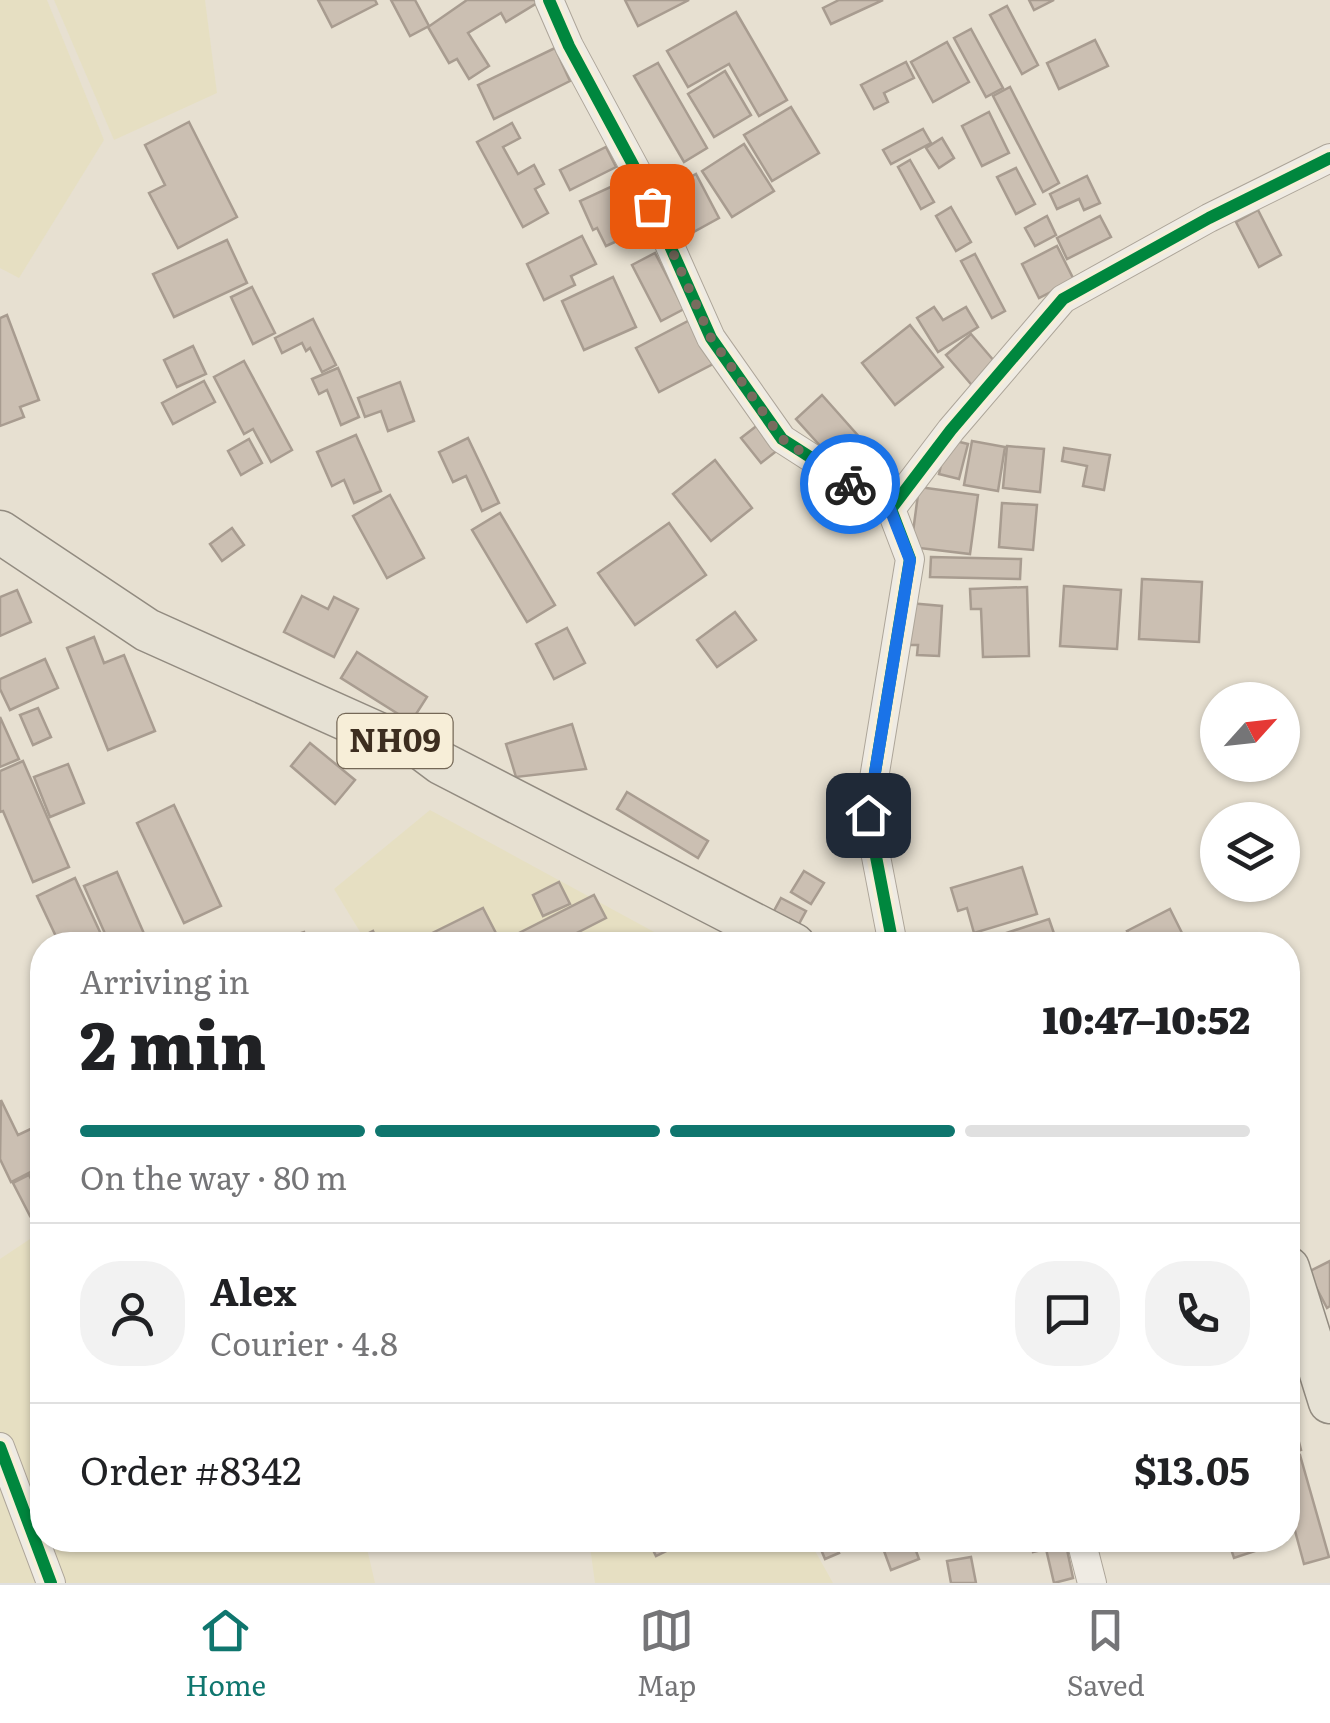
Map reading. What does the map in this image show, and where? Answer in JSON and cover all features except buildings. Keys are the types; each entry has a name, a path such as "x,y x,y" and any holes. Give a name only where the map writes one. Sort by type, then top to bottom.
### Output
{"main road":[{"name":"NH09","path":"0,532 148,630 390,739 421,748 441,763 769,932"},
{"path":"1300,1306 1330,1402"}],"street":[{"path":"548,0 638,174 711,338 782,439 890,509 910,560 868,815 890,932"},
{"path":"890,509 951,430 1063,299 1209,218 1330,158"},
{"path":"0,1447 30,1525"},
{"path":"40,1552 52,1583"},
{"path":"1084,1552 1092,1583"}],"shaded area":[{"path":"0,0 47,0 104,140 19,278 0,268"},
{"path":"54,0 205,0 217,93 114,140"},
{"path":"430,810 654,932 360,932 334,889"},
{"path":"30,1239 30,1552 368,1552 375,1583 0,1583 0,1259"},
{"path":"591,1552 816,1552 833,1583 595,1583"}],"cycle path":[{"path":"549,0 569,46 638,174 711,338 782,439 891,509"},
{"path":"890,932 868,815 910,559 891,509 951,430 1063,299 1209,218 1330,158"},
{"path":"0,1447 30,1527"},
{"path":"39,1552 51,1583"}],"way so far":[{"path":"652,206 711,338 782,439 850,484"}],"route":[{"path":"850,484 890,509 910,560 868,815"}]}
